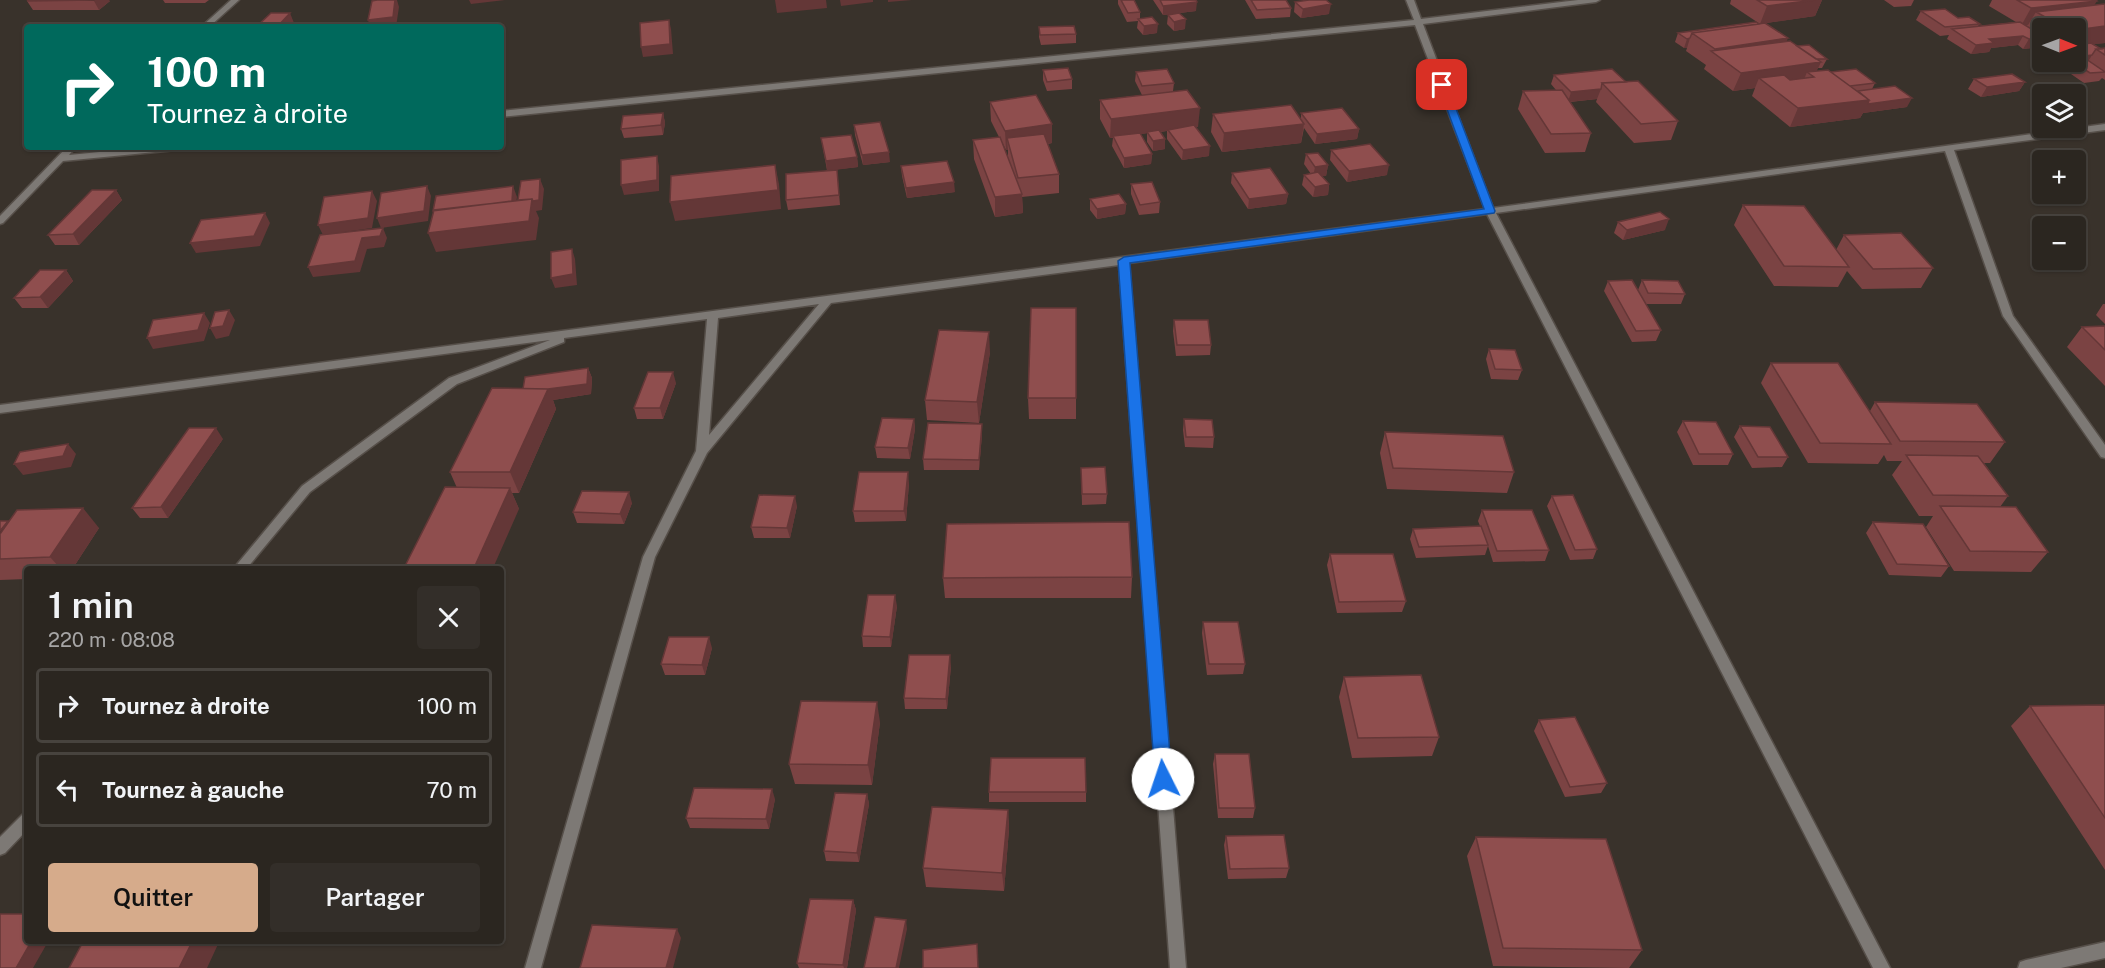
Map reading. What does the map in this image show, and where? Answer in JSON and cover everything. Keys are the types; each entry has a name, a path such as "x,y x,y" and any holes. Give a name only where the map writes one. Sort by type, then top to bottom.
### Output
{"street":[{"path":"209,24 235,0 242,0"},
{"path":"1410,0 1490,211 1882,968"},
{"path":"504,114 1418,22 1596,0"},
{"path":"0,409 1124,261 2105,127"},
{"path":"1949,149 2008,316 2105,454"},
{"path":"0,221 69,150"},
{"path":"60,159 147,150"},
{"path":"1124,261 1178,968"},
{"path":"533,968 649,557 702,451 828,300"},
{"path":"702,451 713,315"},
{"path":"242,566 306,489 453,381 578,333"},
{"path":"0,848 24,823"},
{"path":"2026,968 2105,950"}],"building":[{"path":"29,0 95,0 27,1"},
{"path":"395,0 393,17 368,20 372,1"},
{"path":"1121,0 1134,0 1140,12 1128,13"},
{"path":"1160,0 1196,0 1197,2 1163,6"},
{"path":"1251,0 1286,0 1291,8 1257,10"},
{"path":"1326,0 1331,4 1303,9 1295,2"},
{"path":"1757,0 1815,0 1767,6"},
{"path":"2017,0 2096,0 2097,1 2031,8"},
{"path":"2104,4 2105,26 2086,29 2086,18 2047,18 2036,12"},
{"path":"1945,9 1958,18 1969,17 1980,24 1945,27 1921,11"},
{"path":"271,13 290,13 280,24 259,24"},
{"path":"1179,13 1186,19 1174,22 1168,15"},
{"path":"1152,17 1158,24 1144,26 1138,19"},
{"path":"669,20 670,44 641,47 640,23"},
{"path":"1756,22 1759,24 1692,33 1687,39 1678,33"},
{"path":"2020,22 2032,29 2032,39 2023,36 1989,39 1994,43 1976,45 1952,29"},
{"path":"1765,23 1788,38 1715,49 1692,33"},
{"path":"1074,26 1076,34 1040,35 1039,27"},
{"path":"1790,41 1821,62 1741,73 1711,51"},
{"path":"2091,43 2101,49 2096,49 2092,55 2086,56 2086,44"},
{"path":"1809,45 1827,59 1816,59 1797,46"},
{"path":"2105,48 2105,55 2096,49"},
{"path":"2086,59 2105,72 2090,73 2086,70"},
{"path":"1068,68 1072,79 1047,82 1043,70"},
{"path":"1167,69 1174,83 1142,86 1136,72"},
{"path":"1612,69 1626,82 1602,83 1601,89 1571,92 1554,75"},
{"path":"1856,69 1875,83 1850,86 1831,72"},
{"path":"1828,70 1869,100 1798,108 1759,78 1784,75 1790,80 1814,77 1807,72"},
{"path":"2012,74 2025,82 1987,87 1974,79"},
{"path":"1638,81 1678,121 1641,124 1602,83"},
{"path":"1895,86 1912,98 1868,104 1869,100 1858,91"},
{"path":"1187,90 1200,108 1111,119 1100,100"},
{"path":"1562,90 1591,133 1551,134 1523,91"},
{"path":"1036,95 1052,124 1005,131 990,102"},
{"path":"1291,105 1304,124 1224,133 1213,114"},
{"path":"1342,108 1359,129 1317,134 1301,113"},
{"path":"663,113 661,125 621,129 623,116"},
{"path":"880,122 889,152 862,155 854,125"},
{"path":"1194,125 1210,146 1183,150 1168,130"},
{"path":"1159,130 1165,139 1153,141 1147,132"},
{"path":"1140,133 1152,154 1124,158 1113,136"},
{"path":"1044,134 1059,174 1018,178 1007,138"},
{"path":"851,135 857,157 826,161 821,138"},
{"path":"1000,137 1022,194 995,197 973,140"},
{"path":"1370,144 1389,165 1349,171 1331,150"},
{"path":"1318,153 1328,165 1315,167 1306,154"},
{"path":"657,156 657,180 621,185 621,160"},
{"path":"947,161 954,182 906,188 901,166"},
{"path":"775,165 778,190 670,202 671,176"},
{"path":"1270,168 1288,194 1249,199 1232,173"},
{"path":"837,170 839,195 786,200 786,174"},
{"path":"1318,172 1329,184 1315,187 1304,175"},
{"path":"540,179 539,200 518,200 521,181"},
{"path":"1152,182 1160,202 1140,205 1131,184"},
{"path":"427,186 424,211 377,218 381,193"},
{"path":"513,186 512,201 433,211 436,196"},
{"path":"92,190 116,190 73,234 48,235"},
{"path":"372,191 368,218 318,225 324,197"},
{"path":"1119,194 1126,204 1097,209 1090,199"},
{"path":"532,199 529,221 428,233 434,210"},
{"path":"1743,205 1804,206 1849,267 1784,266"},
{"path":"1660,212 1669,219 1627,230 1618,222"},
{"path":"265,213 254,236 190,243 201,220"},
{"path":"383,228 380,236 362,238 355,261 308,267 320,235"},
{"path":"1901,233 1933,268 1873,269 1844,235"},
{"path":"572,249 573,274 551,278 551,252"},
{"path":"40,270 66,270 40,297 14,298"},
{"path":"1632,280 1661,330 1636,331 1608,281"},
{"path":"1642,280 1678,281 1685,294 1648,293"},
{"path":"1031,308 1076,308 1076,398 1028,398"},
{"path":"229,310 223,326 210,328 215,312"},
{"path":"204,313 198,330 147,338 153,320"},
{"path":"1174,320 1208,320 1211,345 1177,345"},
{"path":"2105,326 2105,350 2082,327"},
{"path":"939,330 989,332 977,402 925,400"},
{"path":"1489,349 1515,350 1522,370 1495,369"},
{"path":"1771,363 1838,363 1891,444 1820,443"},
{"path":"588,368 587,384 548,389 523,389 525,377"},
{"path":"648,372 673,372 660,408 634,408"},
{"path":"492,388 548,389 510,472 450,472"},
{"path":"1875,402 1977,404 2005,442 1900,441"},
{"path":"882,418 914,419 908,448 875,447"},
{"path":"1184,419 1212,420 1214,437 1186,437"},
{"path":"1683,421 1716,422 1733,454 1699,454"},
{"path":"928,423 982,424 979,460 923,459"},
{"path":"1740,426 1770,427 1788,457 1758,457"},
{"path":"189,428 216,428 161,507 132,508"},
{"path":"1385,432 1503,436 1514,472 1393,468"},
{"path":"68,444 63,456 14,464 20,452"},
{"path":"1906,455 1978,456 2008,496 1933,495"},
{"path":"1105,467 1107,494 1082,494 1081,468"},
{"path":"859,472 908,472 904,511 853,511"},
{"path":"445,487 510,488 475,566 405,566"},
{"path":"582,491 629,492 620,514 573,512"},
{"path":"759,495 795,496 787,528 751,527"},
{"path":"1573,495 1597,549 1575,550 1552,496"},
{"path":"1940,506 2016,507 2048,552 1970,551"},
{"path":"83,508 50,557 0,559 0,534 17,510"},
{"path":"1482,510 1532,510 1549,550 1497,551"},
{"path":"0,521 8,521 0,531"},
{"path":"1129,522 1132,577 943,578 947,524"},
{"path":"1873,522 1923,524 1949,566 1897,564"},
{"path":"1481,526 1488,545 1419,547 1413,529"},
{"path":"1330,554 1393,554 1406,601 1339,602"},
{"path":"868,595 895,595 890,637 862,636"},
{"path":"1203,622 1238,622 1245,664 1209,664"},
{"path":"669,637 709,637 702,665 661,664"},
{"path":"909,655 950,655 946,699 904,698"},
{"path":"1421,675 1439,737 1358,738 1344,677"},
{"path":"801,701 877,702 868,765 789,764"},
{"path":"2105,705 2105,818 2030,706"},
{"path":"1575,717 1607,783 1570,787 1539,720"},
{"path":"1215,754 1249,754 1255,808 1219,808"},
{"path":"991,758 1085,758 1086,792 989,792"},
{"path":"694,788 772,789 766,819 686,818"},
{"path":"835,793 867,794 857,853 824,851"},
{"path":"932,807 1008,810 1002,873 923,868"},
{"path":"1284,835 1289,868 1230,869 1226,836"},
{"path":"1476,837 1606,839 1642,950 1503,948"},
{"path":"810,899 853,900 843,965 797,963"},
{"path":"0,914 24,914 24,944 30,944 16,968 0,968"},
{"path":"875,917 906,920 896,968 864,968"},
{"path":"592,925 677,929 666,968 580,968"},
{"path":"82,944 191,944 179,968 69,968"},
{"path":"977,944 978,968 923,968 923,950"}],"route":[{"path":"1163,779 1124,261 1490,211 1442,85"}]}
